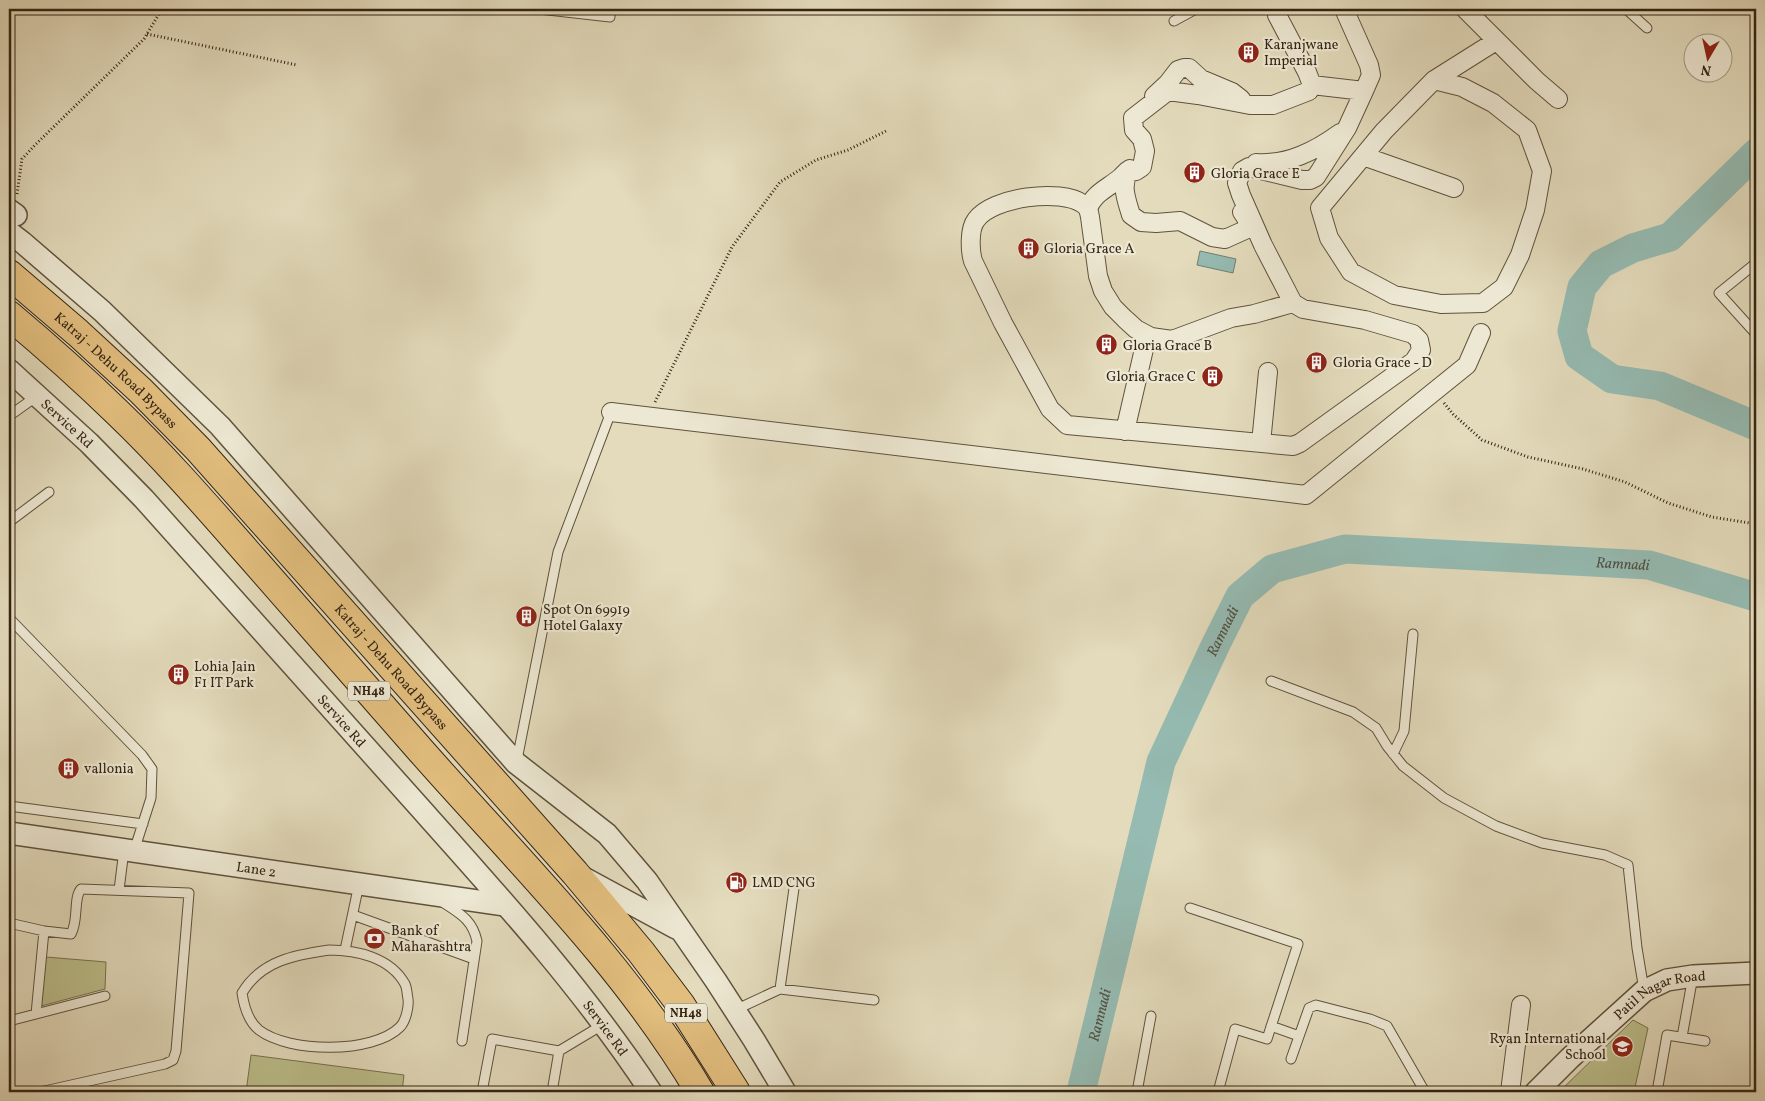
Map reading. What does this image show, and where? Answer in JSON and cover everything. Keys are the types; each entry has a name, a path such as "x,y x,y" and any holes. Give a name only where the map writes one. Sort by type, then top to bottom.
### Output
{"highway":[{"name":"Katraj - Dehu Road Bypass","path":"9,274 78,332 141,391 198,449 574,873 641,952 675,998 736,1092"},
{"name":"NH48","path":"9,315 112,407 175,470 617,971 655,1023 700,1092"}],"street":[{"path":"1276,9 1277,15 1307,72 1312,85 1309,91 1273,105 1250,105 1168,91 1133,118 1134,130 1142,139 1144,151 1142,167 1136,171 1129,172 1125,178 1124,190 1131,215 1141,222 1180,221 1212,237 1225,239 1236,235 1245,230 1248,221 1234,195 1232,180 1237,166 1247,162 1285,161 1311,152 1346,128"},
{"path":"1088,208 1068,198 1048,196 1016,198 993,206 982,213 974,222 970,251 1003,322 1050,409 1068,425 1293,446 1300,443 1414,362 1421,350 1419,340 1413,334 1365,320 1303,309 1293,303 1259,236 1241,195 1238,183 1242,171 1249,167 1302,180 1310,180 1316,177 1346,128 1371,75 1369,65 1344,9"},
{"path":"1465,9 1537,81 1558,99"},
{"path":"1434,80 1462,87 1493,103 1527,130 1542,171 1535,210 1520,255 1504,287 1483,303 1441,304 1394,294 1351,272 1329,238 1320,208 1384,131 1434,80 1496,41"},
{"path":"1250,105 1232,92 1201,79 1189,68 1184,68 1178,70 1168,83 1131,116 1130,131 1141,148 1137,165 1126,171 1120,178 1096,195 1090,201 1088,208 1098,276 1103,291 1113,307 1136,329 1147,336 1160,340 1172,340 1231,318 1254,314 1293,303"},
{"path":"1312,85 1364,91"},
{"path":"1363,156 1454,188"},
{"path":"11,217 102,311 220,426 516,763 607,834 647,881 735,1010 785,1092"},
{"path":"611,412 1306,495 1467,365 1481,333"},
{"path":"1125,431 1147,336"},
{"name":"Service Rd","path":"9,370 89,443 144,499 505,905 584,998 651,1092"},
{"path":"1261,443 1268,372"},
{"name":"Lane 2","path":"9,833 505,905"},
{"path":"574,873 679,929"},
{"name":"Patil Nagar Road","path":"1536,1092 1570,1058 1644,991 1666,980 1693,976 1756,974"},
{"path":"1510,1092 1521,1005"}],"lane":[{"path":"539,9 610,17 610,9"},
{"path":"1174,21 1196,9"},
{"path":"1626,9 1647,28"},
{"path":"1756,263 1719,293 1756,334"},
{"path":"9,416 39,396"},
{"path":"516,763 558,552 611,412"},
{"path":"9,522 49,492"},
{"path":"9,618 142,755 152,769 151,798 143,824 129,851 119,890"},
{"path":"1393,754 1404,731 1413,634"},
{"path":"1271,680 1353,712 1376,728 1393,754 1404,766 1444,798 1496,826 1542,843 1605,855 1628,865 1637,948 1644,991"},
{"path":"9,806 143,824"},
{"path":"780,989 795,881"},
{"path":"345,950 359,884"},
{"path":"9,923 44,931 71,934 76,926 77,893 81,889 189,893 176,1051 173,1060 165,1064 40,1092"},
{"path":"431,894 465,918 474,929 476,941 462,1041"},
{"path":"1190,908 1298,944 1267,1039 1235,1029 1218,1092"},
{"path":"353,915 474,959"},
{"path":"36,1014 44,931"},
{"path":"345,950 372,956 391,967 405,985 409,1005 402,1026 390,1035 363,1045 335,1046 306,1046 281,1041 258,1029 248,1015 242,993 256,975 276,962 298,954 345,950"},
{"path":"1682,1037 1693,976"},
{"path":"735,1010 780,989 874,1000"},
{"path":"9,1021 105,996"},
{"path":"1291,1059 1309,1008 1315,1004 1384,1024 1389,1028 1425,1092"},
{"path":"1137,1092 1151,1016"},
{"path":"482,1092 492,1039 559,1051 604,1024"},
{"path":"1271,1026 1299,1036"},
{"path":"1657,1092 1667,1035 1705,1041"},
{"path":"552,1092 559,1051"}],"path":[{"path":"11,217 16,200 22,159 144,39 162,9"},
{"path":"147,34 297,65"},
{"path":"648,416 732,247 780,182 816,160 848,150 888,130"},
{"path":"1434,391 1453,414 1482,440 1528,458 1583,469 1625,482 1668,503 1712,517 1756,524"}],"green space":[{"path":"46,957 106,962 105,989 41,1006"},
{"path":"1633,1020 1648,1028 1634,1092 1559,1092"},
{"path":"251,1055 404,1075 402,1092 246,1092"}],"water":[{"path":"1200,251 1236,259 1233,273 1197,265"}],"waterway":[{"name":"Ramnadi","path":"1756,153 1670,237 1633,248 1601,264 1582,287 1572,331 1579,356 1612,379 1660,386 1756,426"},
{"name":"Ramnadi","path":"1081,1092 1161,762 1240,596 1272,569 1345,549 1649,565 1756,597"}],"place":[{"name":"Karanjwane Imperial","path":"1248,52"},
{"name":"Gloria Grace E","path":"1195,173"},
{"name":"Gloria Grace A","path":"1028,248"},
{"name":"Gloria Grace B","path":"1107,345"},
{"name":"Gloria Grace - D","path":"1317,362"},
{"name":"Gloria Grace C","path":"1212,376"},
{"name":"Spot On 69919 Hotel Galaxy","path":"527,617"},
{"name":"Lohia Jain F1 IT Park","path":"178,674"},
{"name":"vallonia","path":"68,768"},
{"name":"LMD CNG","path":"736,882"},
{"name":"Bank of Maharashtra","path":"375,938"},
{"name":"Ryan International School","path":"1622,1046"}]}
